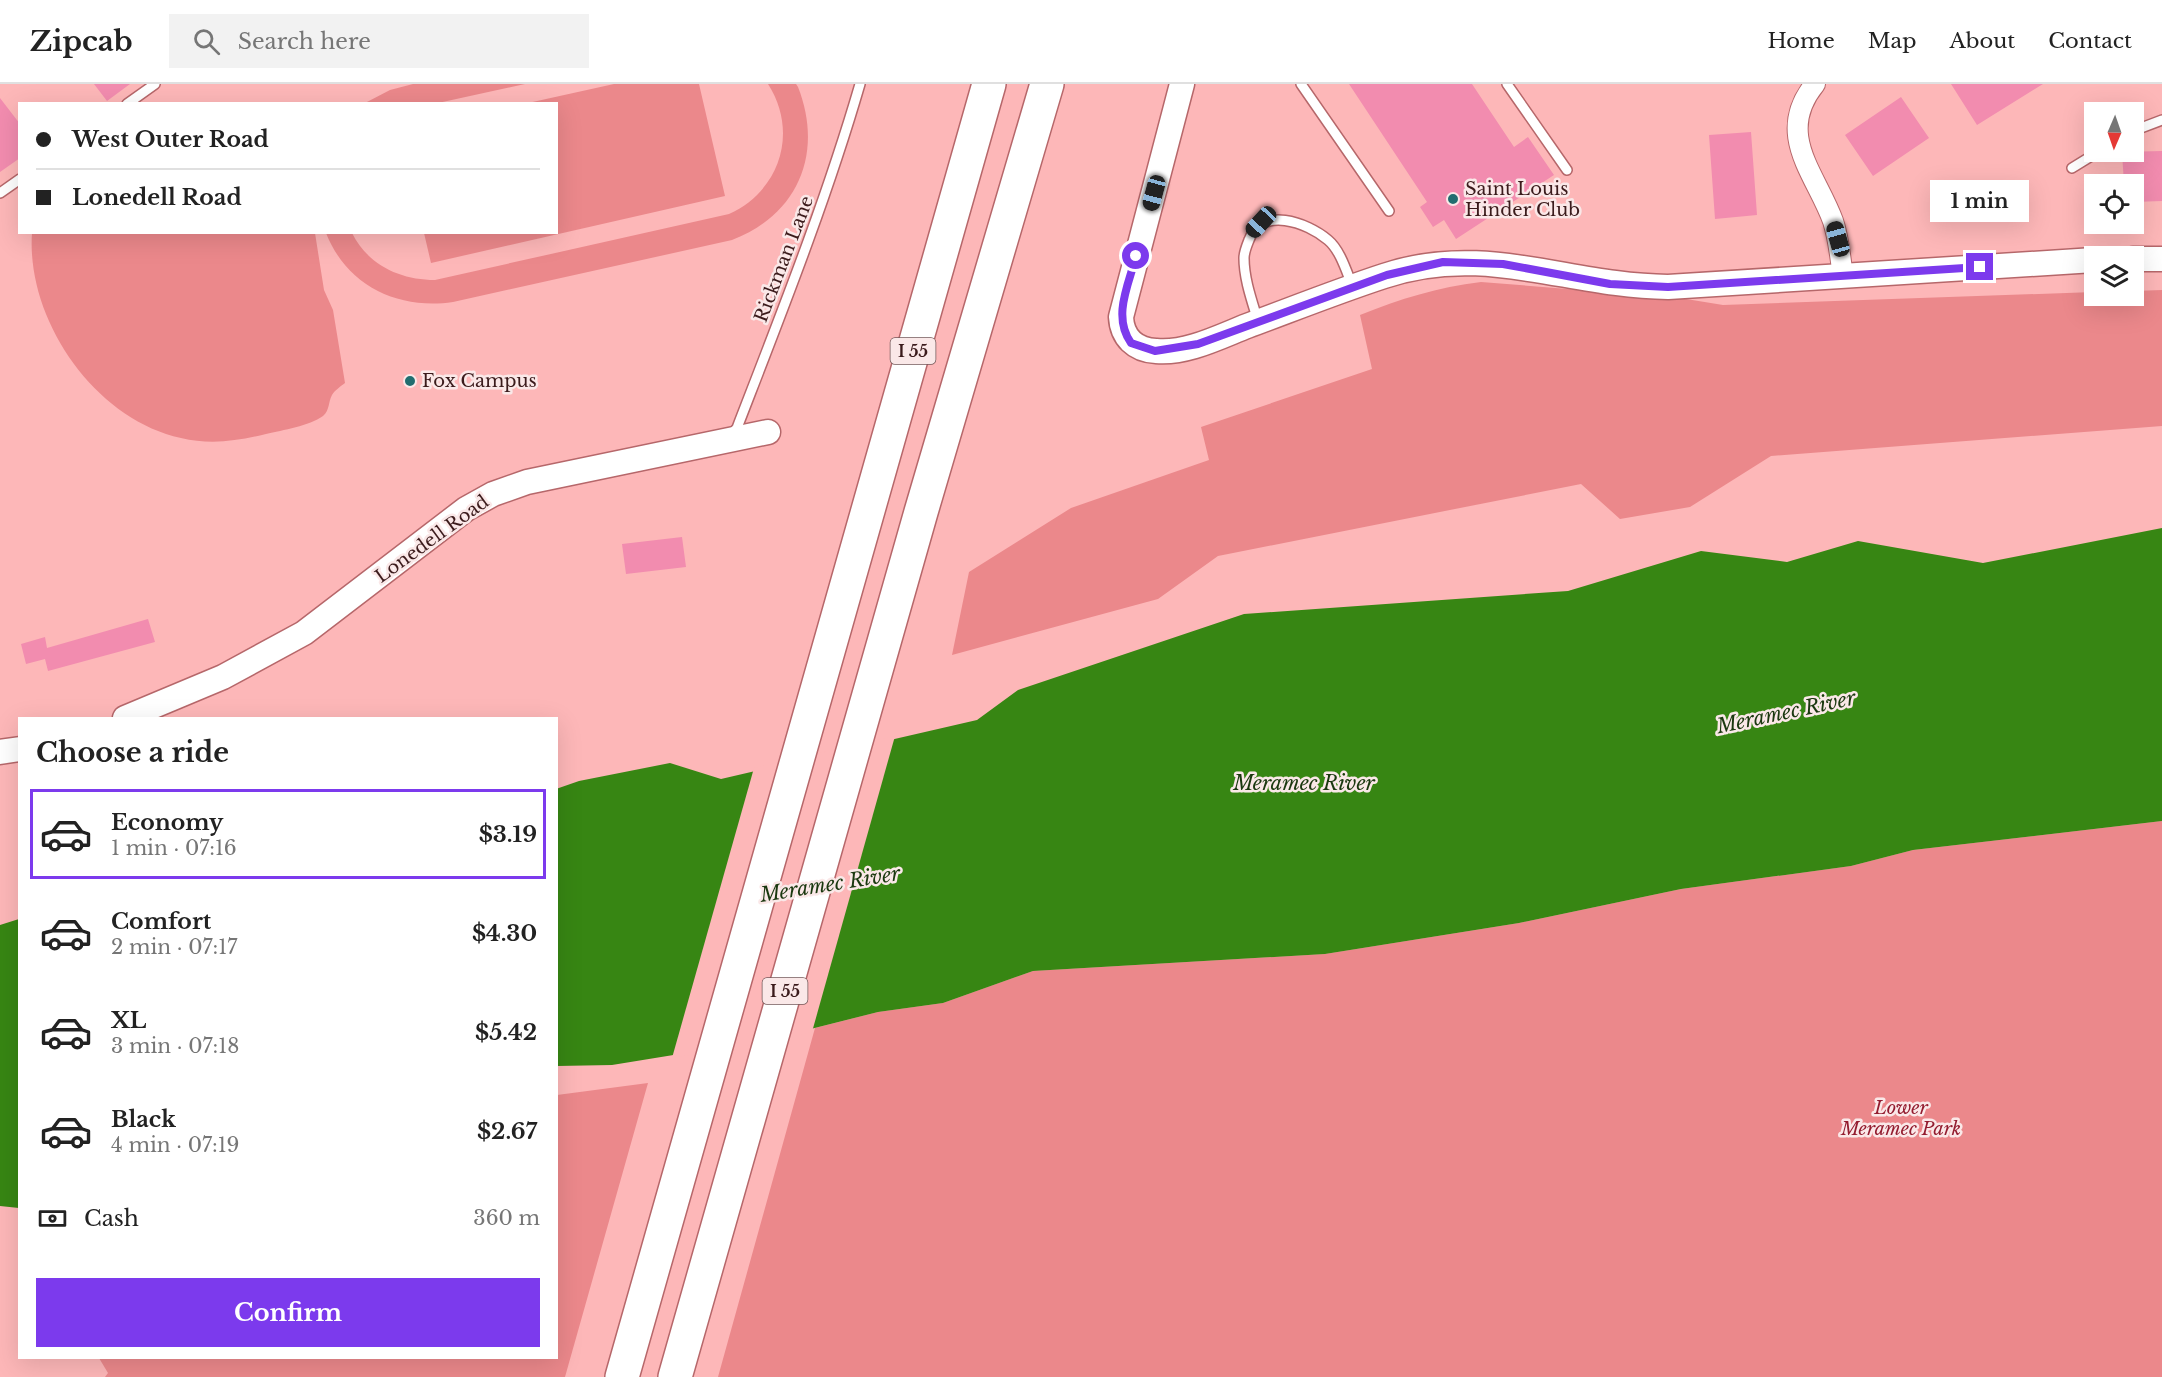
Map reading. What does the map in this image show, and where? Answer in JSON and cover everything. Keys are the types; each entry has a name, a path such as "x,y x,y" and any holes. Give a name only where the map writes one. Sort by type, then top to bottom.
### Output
{"highway":[{"name":"I 55","path":"622,1377 989,84"},
{"name":"I 55","path":"675,1377 894,605 1047,84"}],"street":[{"path":"1182,84 1124,301 1122,323 1131,343 1146,350 1173,350 1404,270 1454,261 1503,264 1610,284 1646,287 2084,262"},
{"path":"1815,84 1804,102 1799,120 1798,138 1801,155 1833,221 1843,276"},
{"path":"2144,259 2162,259"},
{"name":"Lonedell Road","path":"127,717 223,677 304,633 466,509 493,494 549,476 768,432"},
{"path":"0,752 18,749"}],"lane":[{"path":"130,102 155,84"},
{"name":"Rickman Lane","path":"726,440 737,428 802,262 837,164 860,84"},
{"path":"1301,84 1389,212"},
{"path":"1507,84 1567,170"},
{"path":"2144,127 2162,120"},
{"path":"2072,168 2084,160"},
{"path":"0,193 18,180"},
{"path":"1258,322 1243,255 1252,232 1261,222 1280,219 1301,226 1328,240 1342,261 1353,287"}],"green space":[{"path":"413,84 525,84 443,102 367,102 390,90"},
{"path":"614,84 699,84 725,196 431,263 424,234 558,234 558,102 533,102"},
{"path":"768,84 796,84 805,111 808,135 806,158 800,179 789,198 774,215 755,229 732,240 453,302 433,304 394,298 361,280 335,252 326,234 353,234 367,254 386,268 410,277 435,280 729,214 747,204 761,191 772,175 783,140 782,121 777,102"},
{"path":"32,234 315,234 324,290 333,310 345,383 333,393 323,416 288,429 245,439 213,442 192,440 149,427 120,410 94,387 72,361 54,331 41,299 33,266"},
{"path":"1481,282 1680,298 1723,305 2084,292 2084,306 2144,306 2144,291 2162,290 2162,426 1771,456 1690,507 1620,519 1581,484 1218,556 1158,599 952,655 969,572 1071,508 1209,460 1201,427 1372,369 1360,315 1419,294"},
{"name":"Lower Meramec Park","path":"2162,821 2162,1377 718,1377 815,1028 878,1012 943,1003 1033,971 1325,954 1519,923 1681,889 1851,866 1913,850"},
{"path":"648,1083 565,1377 105,1377 108,1373 100,1359 558,1359 558,1095"}],"water":[{"name":"Meramec River","path":"2162,528 2162,821 1913,850 1851,866 1681,889 1519,923 1325,954 1033,971 943,1003 878,1012 771,1039 612,1065 558,1066 558,788 579,781 670,763 721,779 977,720 1018,690 1244,614 1568,591 1701,551 1787,562 1858,541 1983,563"},
{"path":"18,920 18,1208 0,1206 0,925"}],"pier":[{"path":"895,736 812,1032 672,1058 754,768"}],"building":[{"path":"94,84 130,84 107,101"},
{"path":"1349,84 1472,84 1514,147 1528,137 1554,175 1456,239 1444,220 1433,227 1420,207 1427,202"},
{"path":"1951,84 2043,84 1977,125"},
{"path":"1901,97 1929,138 1873,176 1845,135"},
{"path":"0,98 18,121 18,159 0,172"},
{"path":"1751,132 1757,215 1715,219 1709,135"},
{"path":"2144,151 2162,151 2162,201 2144,202 2144,174 2123,174 2123,162 2144,162"},
{"path":"682,537 686,567 626,574 622,544"},
{"path":"148,619 155,642 48,671 45,659 26,664 21,644 45,637 47,648"}],"place":[{"name":"Saint Louis Hinder Club","path":"1453,199"},
{"name":"Fox Campus","path":"410,381"}],"route":[{"path":"1136,256 1121,317 1123,329 1131,343 1137,347 1155,351 1173,350 1198,344 1387,275 1421,265 1443,262 1503,264 1610,284 1668,287 1980,267"}]}
